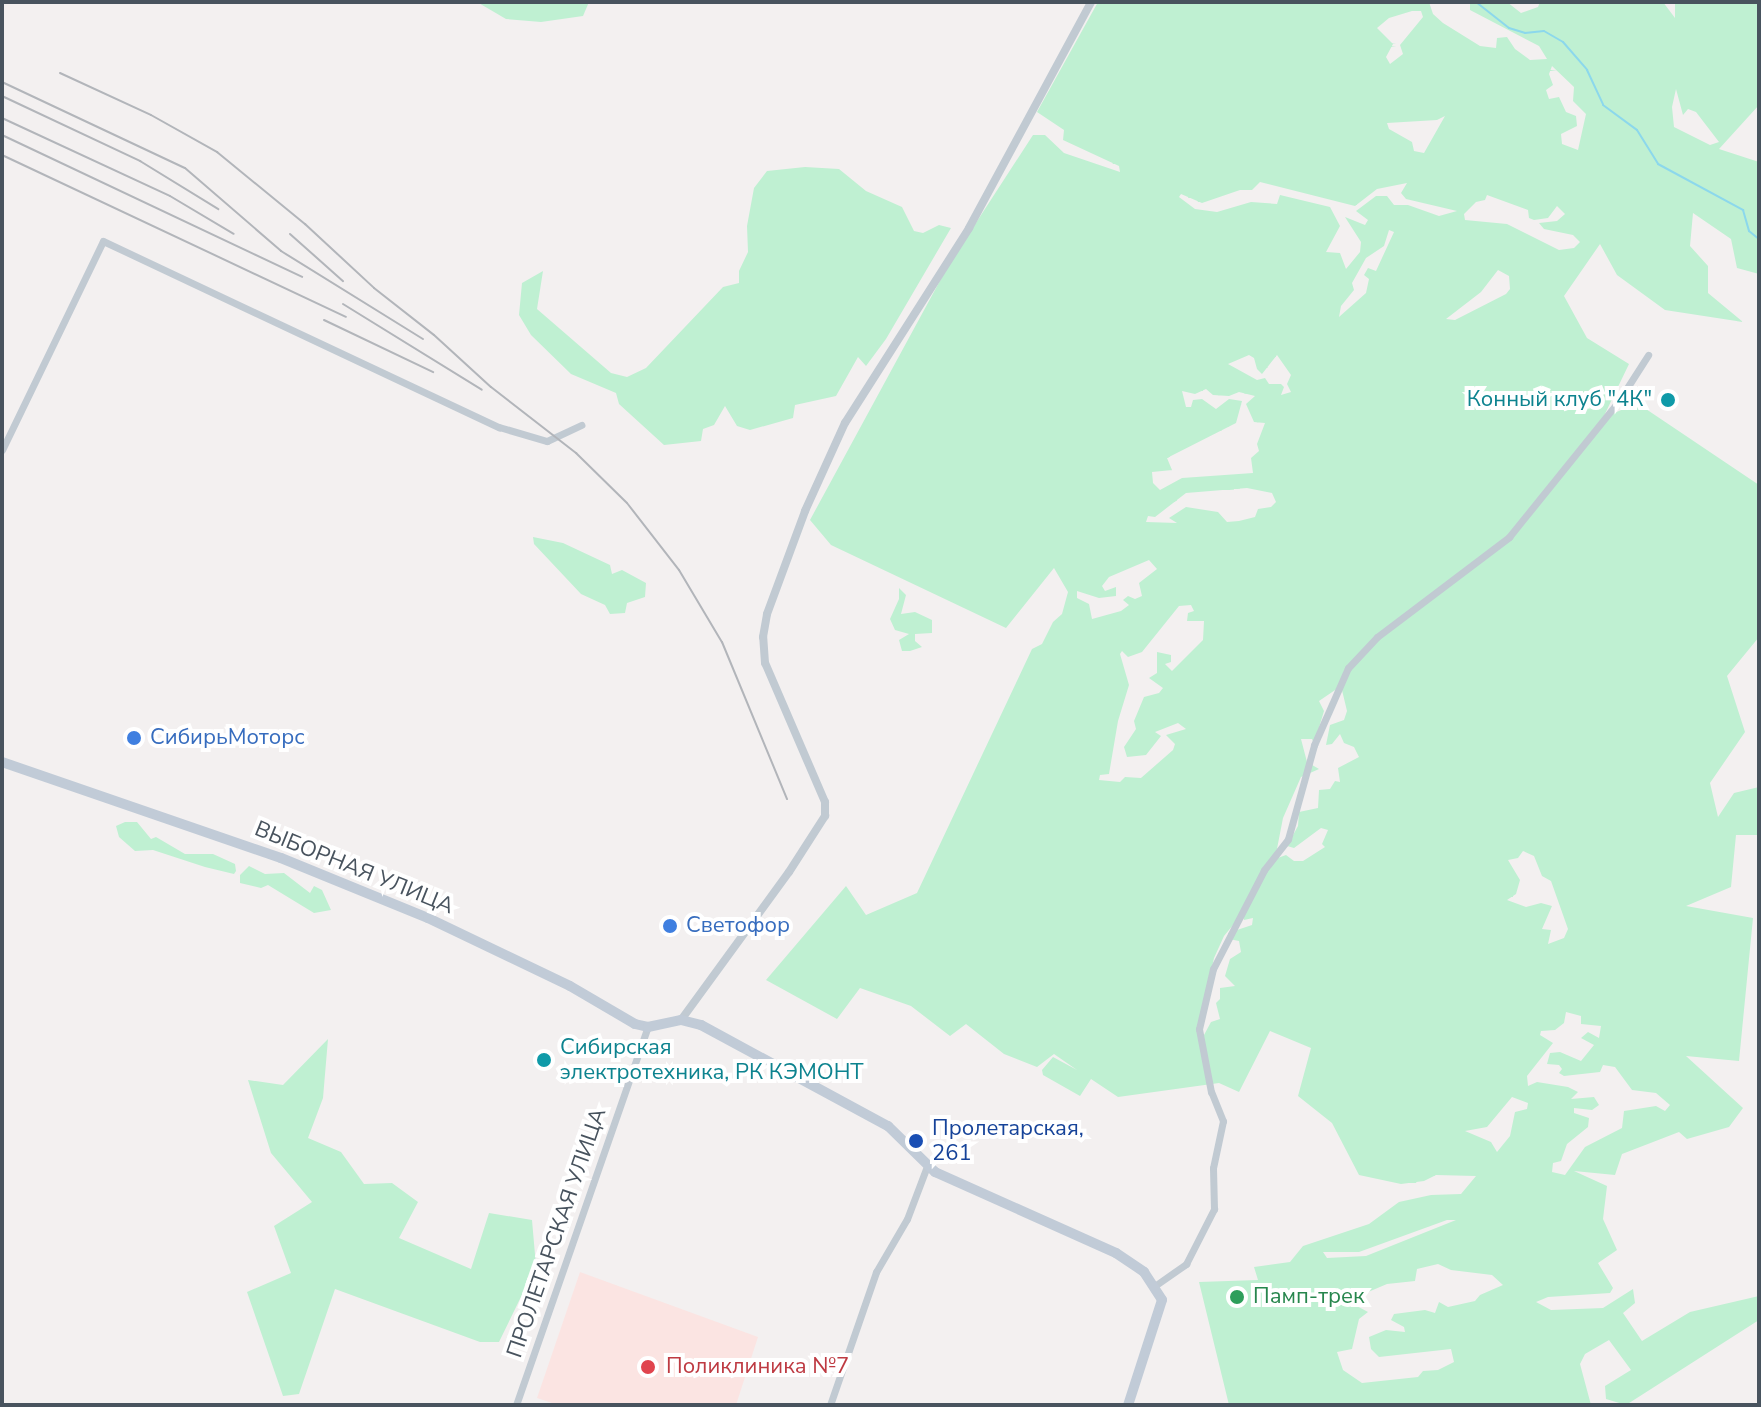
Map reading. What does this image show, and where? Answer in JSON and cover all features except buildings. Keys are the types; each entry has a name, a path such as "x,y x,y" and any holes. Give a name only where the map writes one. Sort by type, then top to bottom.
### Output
{"main road":[{"name":"ВЫБОРНАЯ УЛИЦА","path":"2,762 281,858 417,913 570,986 626,1020 648,1027"},
{"path":"648,1027 681,1020 722,1035 899,1134 927,1166 1116,1253 1156,1285 1162,1297 1162,1308 1128,1405"}],"street":[{"path":"681,1020 789,872 825,816 825,802 765,663 763,637 767,614 805,511 845,423 969,228 1091,2"},
{"path":"2,450 103,241 499,427 547,441 582,425"},
{"path":"1156,1285 1186,1264 1214,1209 1213,1168 1223,1121 1211,1092 1199,1029 1213,969 1264,870 1288,839 1314,745 1348,668 1377,637 1509,537 1618,402 1648,355"},
{"name":"ПРОЛЕТАРСКАЯ УЛИЦА","path":"516,1405 648,1027"},
{"path":"830,1405 876,1272 907,1219 927,1166"}],"shaded area":[{"name":"Поликлиника №7","path":"580,1272 758,1337 736,1405 558,1405 537,1398"}],"green space":[{"path":"477,2 589,2 583,16 541,22 506,19"},
{"path":"1098,2 1429,2 1433,14 1443,23 1480,46 1496,48 1497,38 1507,37 1515,49 1530,60 1547,59 1539,46 1470,10 1470,2 1507,2 1521,13 1538,7 1540,2 1663,2 1675,18 1675,2 1759,2 1759,105 1719,149 1759,162 1759,274 1737,268 1731,239 1693,213 1690,246 1708,266 1708,293 1743,322 1665,310 1617,275 1600,244 1564,296 1587,338 1629,364 1603,418 1637,403 1759,485 1759,637 1727,676 1745,732 1710,783 1718,817 1734,793 1759,787 1759,835 1736,835 1731,887 1686,906 1753,918 1739,1061 1686,1056 1743,1108 1729,1127 1687,1139 1679,1132 1622,1154 1615,1175 1574,1171 1607,1186 1603,1219 1617,1250 1598,1263 1613,1288 1610,1293 1548,1297 1536,1302 1551,1310 1603,1308 1633,1289 1635,1303 1623,1313 1642,1341 1690,1312 1759,1296 1759,1320 1626,1405 1606,1399 1605,1386 1631,1370 1609,1340 1585,1354 1580,1364 1591,1405 1229,1405 1199,1282 1258,1280 1254,1267 1290,1262 1303,1246 1369,1224 1399,1202 1431,1195 1461,1194 1476,1176 1436,1175 1424,1181 1401,1184 1359,1175 1332,1123 1298,1096 1311,1048 1270,1031 1239,1092 1219,1083 1118,1097 1091,1079 1080,1096 1043,1075 1042,1070 1053,1057 1077,1070 1054,1054 1037,1067 1004,1054 966,1024 950,1036 911,1006 860,988 837,1019 766,980 846,886 866,915 917,893 1032,649 1042,644 1053,622 1062,614 1068,592 1054,568 1006,628 831,545 810,520 948,266 1033,135 1045,135 1064,153 1120,172 1119,166 1063,140 1064,130 1037,112","holes":["1421,11 1423,17 1400,45 1403,54 1390,64 1386,57 1393,44 1377,28 1389,18","1552,66 1574,87 1573,101 1586,114 1578,150 1562,144 1561,134 1577,126 1576,116 1566,112 1559,97 1549,99 1546,90 1553,85 1549,74","1676,89 1683,115 1688,109 1696,112 1719,142 1710,145 1674,127 1672,107","1445,116 1424,153 1414,151 1412,142 1389,129 1387,123 1437,120","1260,182 1355,206 1377,189 1407,183 1401,193 1406,199 1457,211 1439,216 1408,205 1394,205 1387,196 1376,196 1356,211 1368,220 1365,225 1345,217 1361,242 1360,252 1346,269 1340,253 1326,252 1340,226 1330,207 1280,195 1277,204 1251,202 1217,212 1195,209 1179,197 1181,194 1202,203 1240,190 1252,190","1487,195 1528,210 1529,218 1534,220 1548,218 1557,206 1565,214 1557,221 1539,223 1544,229 1573,235 1580,242 1574,248 1559,250 1507,224 1465,220 1464,214 1476,202 1485,200","1389,230 1394,232 1376,271 1368,268 1364,275 1369,279 1366,293 1339,317 1341,306 1354,290 1352,283 1366,258 1384,246","1498,270 1509,276 1510,289 1506,294 1455,320 1446,319 1481,292","1249,355 1254,358 1262,374 1277,355 1291,375 1287,384 1291,392 1281,395 1284,387 1269,384 1265,378 1257,380 1228,364","1206,389 1213,395 1229,396 1239,392 1255,396 1246,404 1254,422 1265,423 1257,444 1259,451 1251,458 1253,473 1182,478 1160,490 1153,483 1152,472 1172,470 1167,458 1236,423 1242,401 1229,399 1216,409 1202,399 1193,400 1191,407 1186,407 1182,391 1195,394","1247,488 1272,493 1276,502 1271,507 1258,509 1255,517 1239,521 1227,522 1218,512 1186,507 1169,518 1177,523 1146,522 1148,516 1155,517 1186,493","1149,560 1157,569 1139,583 1142,596 1135,599 1128,596 1123,600 1129,605 1121,611 1092,619 1089,604 1077,598 1077,591 1099,598 1116,596 1116,587 1105,591 1102,586 1109,577","1191,605 1194,611 1188,613 1187,621 1204,621 1203,640 1172,671 1165,664 1171,662 1171,655 1157,652 1157,673 1149,678 1163,688 1159,693 1144,697 1134,721 1136,729 1124,747 1127,757 1146,755 1161,736 1155,732 1178,723 1186,729 1166,735 1175,744 1173,750 1141,778 1125,777 1120,782 1099,780 1100,775 1109,774 1118,721 1129,685 1120,654 1122,651 1128,657 1142,652 1179,606","1341,686 1347,711 1344,720 1330,725 1326,745 1332,744 1340,734 1344,743 1354,747 1359,757 1338,768 1340,782 1335,781 1330,789 1319,790 1318,808 1299,812 1298,826 1287,846 1294,848 1321,828 1328,830 1322,844 1325,847 1303,861 1294,861 1286,855 1275,859 1283,818 1301,777 1319,769 1307,762 1301,739 1312,739 1314,744 1324,711 1319,701","1523,851 1534,856 1542,876 1551,881 1568,929 1564,938 1548,944 1551,930 1542,929 1552,906 1541,903 1526,907 1507,900 1516,894 1520,880 1508,860 1518,858","1242,914 1244,920 1253,918 1252,925 1228,933 1229,939 1239,941 1241,952 1230,959 1225,976 1235,986 1220,988 1220,999 1216,1003 1220,1019 1211,1022 1204,1035 1197,1034 1214,958 1224,936","1566,1012 1581,1016 1581,1024 1601,1026 1599,1038 1588,1032 1581,1038 1594,1045 1581,1061 1560,1052 1550,1053 1547,1064 1559,1065 1562,1069 1559,1073 1564,1076 1600,1072 1603,1065 1615,1067 1632,1090 1656,1093 1670,1105 1665,1111 1656,1106 1624,1111 1622,1128 1585,1147 1565,1175 1552,1172 1553,1163 1561,1161 1567,1144 1588,1127 1589,1118 1574,1113 1574,1108 1592,1110 1599,1105 1594,1097 1571,1099 1578,1092 1568,1087 1537,1082 1528,1086 1527,1076 1553,1043 1540,1035 1541,1031 1555,1030 1564,1023","1512,1097 1528,1103 1527,1109 1515,1112 1510,1136 1497,1152 1491,1142 1465,1131 1487,1127","1447,1220 1456,1220 1366,1256 1327,1258 1323,1252 1359,1252","1438,1264 1451,1270 1492,1275 1503,1285 1480,1295 1475,1301 1448,1307 1439,1302 1435,1313 1425,1310 1394,1314 1391,1320 1404,1327 1405,1332 1386,1330 1369,1337 1371,1349 1379,1357 1451,1349 1454,1362 1438,1370 1423,1371 1418,1377 1362,1383 1343,1370 1337,1352 1352,1349 1359,1319 1368,1312 1353,1304 1354,1298 1387,1284 1415,1281 1417,1269"]},
{"path":"805,167 839,169 866,191 902,207 914,231 923,233 939,225 951,228 886,339 866,366 858,357 836,396 795,405 793,418 750,430 737,426 725,406 714,425 703,429 701,441 664,445 619,404 616,393 571,374 531,335 519,315 522,283 543,271 537,309 611,373 627,377 646,368 723,287 739,283 739,271 748,252 747,226 754,188 767,171"},
{"path":"533,537 563,543 610,565 612,574 622,570 646,583 645,597 627,603 625,613 610,614 605,605 581,594 534,544"},
{"path":"899,588 906,595 901,614 915,612 932,620 932,633 915,634 915,641 922,647 910,651 902,651 899,640 909,634 895,630 890,619 899,599"},
{"path":"137,822 151,839 156,837 185,854 213,854 235,864 236,871 234,874 205,867 153,850 135,851 119,837 116,826"},
{"path":"249,866 265,874 284,873 310,893 314,886 322,890 331,910 314,913 268,885 261,888 240,883 240,875"},
{"path":"328,1039 323,1098 308,1138 341,1152 364,1184 392,1183 418,1202 399,1238 471,1269 489,1213 532,1220 536,1266 499,1342 480,1342 335,1289 299,1394 283,1396 247,1292 291,1273 274,1226 312,1202 271,1153 248,1080 283,1085"}],"waterway":[{"path":"1476,2 1509,28 1525,33 1544,31 1563,42 1587,70 1603,105 1637,130 1658,164 1743,210 1749,231 1759,239"}],"railway":[{"path":"60,73 151,115 217,152 305,224 374,288 434,335 491,387 576,453 627,503 679,570 722,642 787,799"},
{"path":"2,82 185,168 281,251 423,339"},
{"path":"2,96 140,161 218,209"},
{"path":"2,118 170,196 234,234"},
{"path":"2,135 302,277"},
{"path":"2,155 346,317"},
{"path":"290,234 343,281"},
{"path":"343,304 482,390"},
{"path":"324,320 433,372"}],"place":[{"name":"Конный клуб \"4К\"","path":"1668,400"},
{"name":"СибирьМоторс","path":"134,738"},
{"name":"Светофор","path":"670,926"},
{"name":"Сибирская электротехника, РК КЭМОНТ","path":"544,1060"},
{"name":"Пролетарская, 261","path":"916,1141"},
{"name":"Памп-трек","path":"1237,1297"},
{"name":"Поликлиника №7","path":"648,1367"}]}
